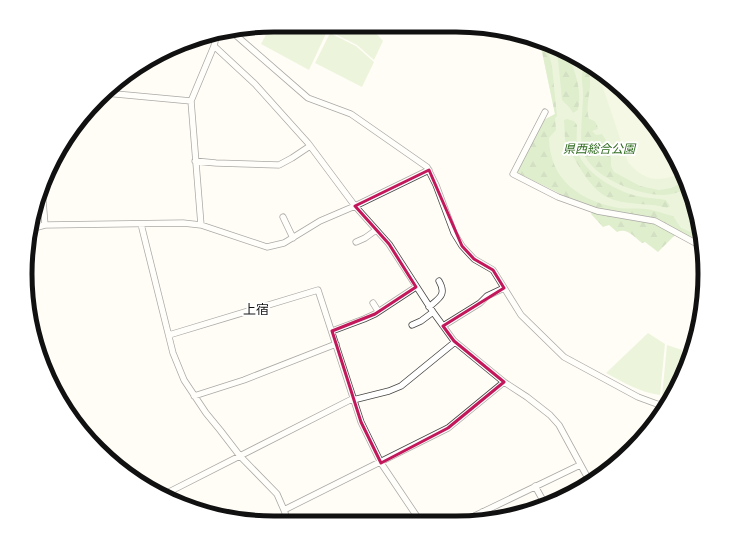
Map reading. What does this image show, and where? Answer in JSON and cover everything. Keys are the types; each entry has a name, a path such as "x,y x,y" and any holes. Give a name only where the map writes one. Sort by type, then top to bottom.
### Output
{"street":[{"path":"236,35 308,98 351,114 427,167 437,187 454,233 462,246 474,259 493,270 521,315 564,357 638,397 660,404"},
{"path":"201,225 191,101 216,39"},
{"path":"214,46 254,84 310,146 355,206 389,244 429,307 455,342 504,382 527,397 550,415 559,425 587,477"},
{"path":"112,94 191,101"},
{"path":"545,112 513,174 558,197 596,211 654,221 696,243"},
{"path":"195,161 216,164 278,165 310,146"},
{"path":"37,227 46,225 183,223 201,225 267,247 284,243 320,221 355,206 429,170"},
{"path":"43,201 46,225"},
{"path":"283,217 292,238"},
{"path":"141,224 173,353 184,380 194,396 240,456 277,494 286,516"},
{"path":"356,242 365,238 376,230"},
{"path":"429,307 443,293 443,287 439,281"},
{"path":"332,331 378,312 416,287"},
{"path":"443,326 480,303 487,296 504,288"},
{"path":"169,335 318,290 352,399 361,422 381,463 417,516"},
{"path":"373,303 378,312"},
{"path":"412,325 421,321 433,312"},
{"path":"169,492 352,399 382,393 401,386 455,342"},
{"path":"194,396 244,380 336,344"},
{"path":"284,510 381,463 448,428 504,382"},
{"path":"477,515 580,464"},
{"path":"535,486 543,500"}],"highlighted area":[{"path":"429,170 462,246 474,259 493,270 504,288 443,326 454,341 504,382 448,428 381,463 361,422 332,331 375,314 416,287 389,244 355,206"}],"green space":[{"path":"267,32 327,32 309,70 261,44"},
{"path":"331,32 375,32 383,41 374,60 357,45"},
{"path":"330,33 356,46 374,62 362,87 315,63"},
{"name":"県西総合公園","path":"541,47 577,64 616,92 638,114 666,153 680,181 690,211 696,240 557,193 542,121 555,114"},
{"path":"541,47 548,50 552,66 557,116 555,118 556,130 549,138 555,166 561,177 580,194 591,200 618,208 643,209 673,216 681,228 694,233 696,240 665,224 596,208 569,198 516,172 542,121 555,114"},
{"path":"556,53 570,61 576,75 579,89 579,103 578,110 573,113 562,100 558,60"},
{"path":"584,71 588,72 590,78 588,104 589,119 595,122 598,129 592,131 596,135 602,134 606,140 599,147 603,152 611,157 611,166 614,172 640,186 659,190 671,188 681,183 683,190 666,195 641,192 606,177 596,170 588,161 583,152 581,132 583,94 582,73"},
{"path":"600,80 616,92 638,114 666,153 677,175 657,179 651,178 639,173 628,162"},
{"path":"567,119 574,121 577,125 578,153 593,173 615,188 630,194 666,200 670,206 667,208 655,205 618,201 601,193 588,180 567,146 565,140 564,120"},
{"path":"593,211 635,221 655,223 675,235 658,252 645,242 642,243 627,232 617,232 609,225 603,227 591,214"},
{"path":"648,333 665,344 660,395 639,390 606,373"},
{"path":"667,345 682,350 681,365 666,395 662,396"}],"district":[{"name":"上宿","path":"256,309"}]}
